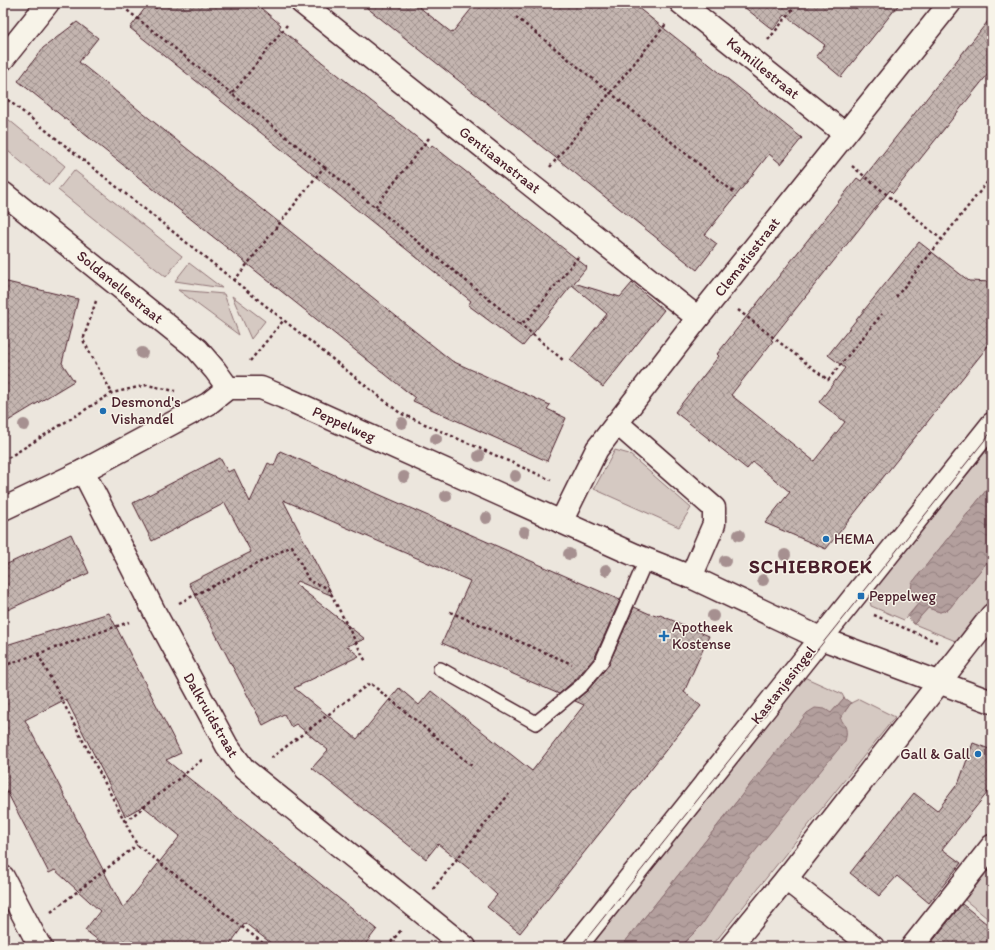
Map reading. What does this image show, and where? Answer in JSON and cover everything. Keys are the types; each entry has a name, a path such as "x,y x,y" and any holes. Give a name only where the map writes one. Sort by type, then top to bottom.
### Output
{"street":[{"path":"3,59 48,3"},
{"name":"Kamillestraat","path":"682,3 838,142"},
{"name":"Clematisstraat","path":"561,522 597,449 617,422 698,318 950,3"},
{"name":"Gentiaanstraat","path":"302,4 698,318"},
{"name":"Soldanellestraat","path":"3,193 197,349 228,388"},
{"path":"3,509 83,471 208,404 228,388"},
{"name":"Peppelweg","path":"228,388 261,388 283,397 646,560 691,577 820,638 992,702"},
{"path":"617,422 714,508 714,524 691,577"},
{"name":"Kastanjesingel","path":"575,947 992,424"},
{"name":"Dalkruidstraat","path":"83,471 155,613 227,746 244,769 465,947"},
{"path":"730,947 786,879 992,615"},
{"path":"912,947 992,846"},
{"path":"3,877 38,943 42,947"},
{"path":"786,879 873,947"}],"lane":[{"path":"440,669 536,724 582,685 602,661 646,560"}],"path":[{"path":"118,3 324,166 563,360"},
{"path":"534,187 682,3"},
{"path":"764,45 798,3"},
{"path":"232,94 302,4"},
{"path":"516,17 735,193"},
{"path":"3,96 400,413 577,492"},
{"path":"375,207 446,117"},
{"path":"838,142 941,239"},
{"path":"234,281 324,166"},
{"path":"896,298 989,180"},
{"path":"518,323 527,321 595,236"},
{"path":"108,278 98,294 84,340 112,393"},
{"path":"718,294 828,380 882,314"},
{"path":"228,388 284,321"},
{"path":"3,461 112,393 147,385 176,391"},
{"path":"3,666 167,609 292,546 309,581 328,588 366,662"},
{"path":"850,601 853,606 962,653"},
{"path":"450,612 578,667"},
{"path":"38,654 137,845 268,947"},
{"path":"244,769 267,761 370,683 472,766"},
{"path":"125,822 205,757"},
{"path":"387,947 509,794"},
{"path":"50,913 137,845"}],"shaded area":[{"path":"3,115 65,166 49,185 3,147"},
{"path":"74,170 182,256 166,277 58,190"},
{"path":"189,263 222,288 175,281"},
{"path":"178,290 224,294 239,335"},
{"path":"232,296 265,321 251,339"},
{"path":"992,444 992,483 912,583 911,590 918,604 904,620 871,606 869,596"},
{"path":"615,450 629,454 691,508 679,527 594,489"},
{"path":"992,556 992,599 958,642 914,624 928,608 940,612 949,609"},
{"path":"804,677 842,694 844,698 831,713 807,713 621,947 588,947"},
{"path":"859,699 895,717 711,947 680,947 701,926 851,703"},
{"path":"992,865 992,922 965,900"}],"water":[{"path":"992,483 992,556 949,609 940,612 928,608 914,624 908,617 918,604 911,590 912,583"},
{"path":"844,698 851,703 840,718 846,729 845,741 730,882 701,926 680,947 621,947 807,713 815,708 825,709 831,713"}],"building":[{"path":"149,3 156,9 161,3 255,3 281,25 279,28 430,148 432,145 587,267 574,283 620,297 632,283 664,310 603,387 570,360 607,314 572,285 523,346 468,305 471,301 130,28"},
{"path":"361,3 414,3 452,33 476,3 526,3 534,9 539,3 632,3 802,138 781,164 769,154 705,235 717,244 697,270"},
{"path":"739,3 900,3 841,77 816,56 825,45 785,15 773,30"},
{"path":"992,16 992,69 893,193 890,190 771,340 773,341 731,395 814,461 845,422 819,402 845,368 828,355 919,242 969,281 992,282 992,341 826,549 765,523 790,492 753,462 747,469 675,412 719,356 717,354 857,178 861,181"},
{"path":"77,22 98,38 79,62 452,361 550,405 547,409 566,418 547,461 413,401 415,398 18,81 43,48"},
{"path":"3,281 78,299 62,363 74,381 3,424"},
{"path":"280,451 620,600 595,657 576,679 559,694 442,643 470,581 283,500 333,596 297,581 295,584 365,639 347,646 359,656 294,688 357,739 399,688 419,705 431,691 532,771 584,705 575,701 588,690 608,666 634,607 652,615 660,615 709,636 684,692 701,706 520,933 487,907 497,895 468,868 438,844 426,859 312,768 328,750 296,724 291,727 284,714 263,725 189,583 251,552 225,503 152,541 133,503 220,458 228,472 234,469 250,502 268,463 274,466"},
{"path":"71,534 89,573 3,612 3,566"},
{"path":"109,613 181,753 166,760 377,929 363,947 276,947 245,923 228,947 107,947 85,930 100,911 55,870 49,873 3,784 3,646","holes":["66,699 125,816 143,806 180,836 123,908 25,720"]},
{"path":"973,743 992,750 992,787 942,849 961,863 929,903 897,876 879,896 850,873 914,793 937,811 959,782"},
{"path":"962,904 992,928 992,947 928,947"}],"tram line":[{"path":"580,947 992,431"}],"place":[{"name":"Desmond's Vishandel","path":"103,411"},
{"name":"HEMA","path":"826,539"},
{"name":"Peppelweg","path":"861,596"},
{"name":"Apotheek Kostense","path":"664,636"},
{"name":"Gall & Gall","path":"978,754"}],"district":[{"name":"SCHIEBROEK","path":"811,566"}]}
